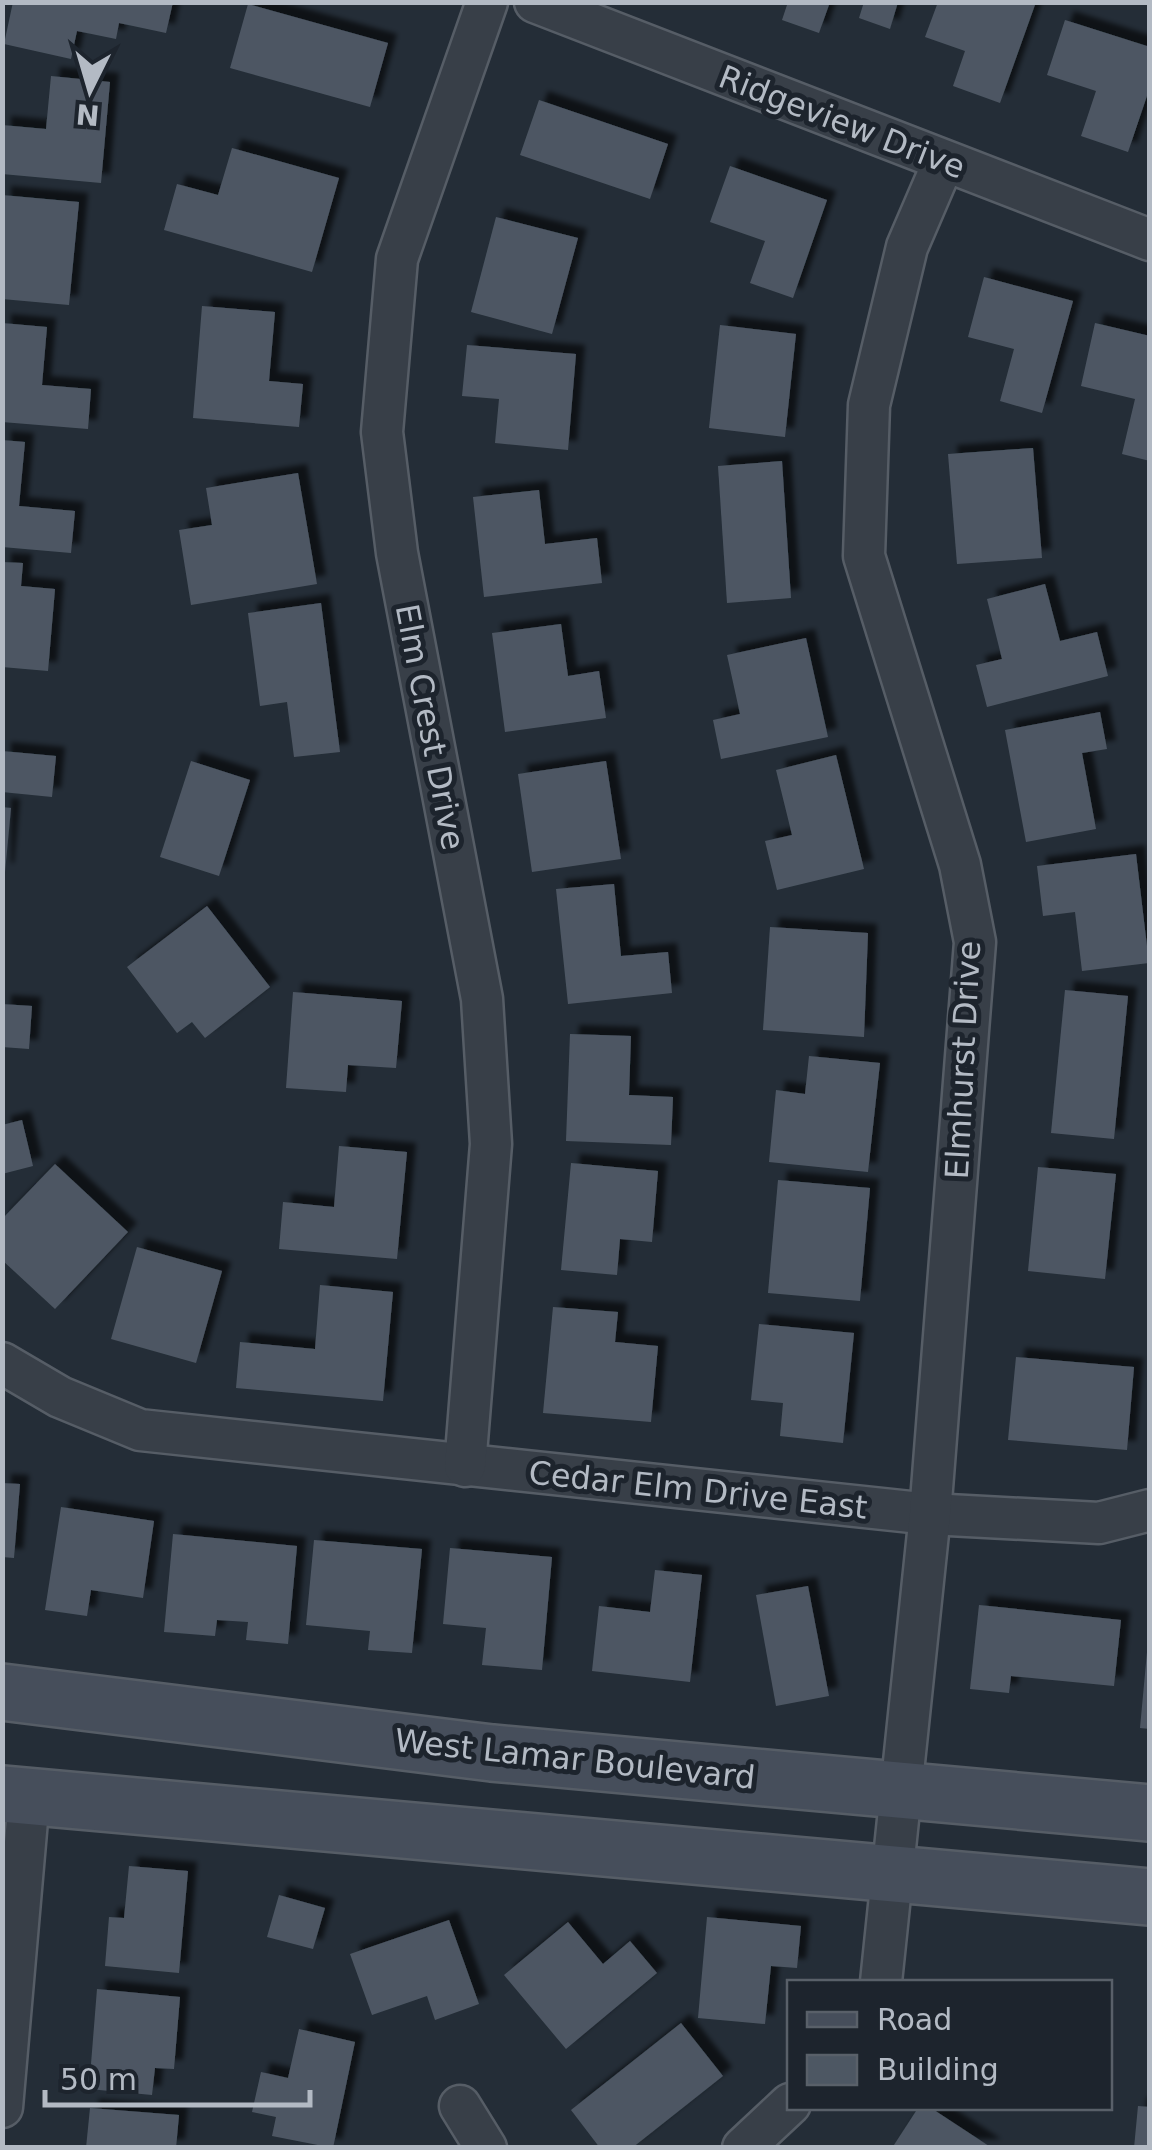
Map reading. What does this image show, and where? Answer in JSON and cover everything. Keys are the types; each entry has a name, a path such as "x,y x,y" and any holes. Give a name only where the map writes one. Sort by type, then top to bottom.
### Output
{"main road":[{"name":"West Lamar Boulevard","path":"2,1692 492,1753 1150,1813"},
{"path":"16,1795 1150,1897"}],"street":[{"name":"Elm Crest Drive","path":"465,1466 492,1144 482,999 397,553 382,432 397,258 487,2"},
{"name":"Ridgeview Drive","path":"535,2 1150,240"},
{"name":"Elmhurst Drive","path":"882,1980 930,1514 974,942 960,865 864,556 869,405 906,247 944,161"},
{"name":"Cedar Elm Drive East","path":"2,1363 60,1397 140,1430 930,1514 1099,1523 1150,1510"},
{"path":"2,2108 16,1795"},
{"path":"460,2106 486,2148"},
{"path":"743,2148 787,2107"}],"building":[{"path":"13,2 173,2 166,33 119,23 116,39 77,31 71,59 4,44"},
{"path":"788,2 830,2 819,33 782,20"},
{"path":"864,2 898,2 890,29 859,18"},
{"path":"938,2 1036,2 1000,103 953,86 965,51 925,37"},
{"path":"248,4 388,43 370,107 230,68"},
{"path":"1065,20 1150,47 1150,87 1128,152 1081,136 1096,91 1047,75"},
{"path":"51,76 110,82 101,183 2,174 2,125 46,129"},
{"path":"539,100 668,144 650,199 520,155"},
{"path":"232,148 339,178 312,272 164,230 177,184 218,195"},
{"path":"730,166 827,200 793,298 750,283 765,241 710,222"},
{"path":"2,195 79,202 69,305 2,299"},
{"path":"496,217 578,238 552,334 471,312"},
{"path":"984,277 1073,301 1042,413 1000,401 1014,349 968,337"},
{"path":"202,306 275,312 269,381 303,384 299,427 193,418"},
{"path":"2,323 47,327 42,385 91,389 88,429 2,422"},
{"path":"1095,323 1150,336 1150,461 1122,454 1135,399 1081,386"},
{"path":"720,325 796,334 785,437 709,428"},
{"path":"467,345 576,354 568,450 495,443 499,399 462,396"},
{"path":"2,440 25,442 19,506 75,511 71,553 2,547"},
{"path":"1033,448 1042,558 957,564 948,454"},
{"path":"782,461 791,598 727,603 718,466"},
{"path":"298,473 317,584 191,605 179,530 212,525 206,488"},
{"path":"539,490 545,544 597,538 602,583 484,597 473,497"},
{"path":"2,562 23,563 21,586 55,589 48,671 2,667"},
{"path":"1045,584 1060,641 1097,632 1108,676 987,707 976,665 1002,659 987,599"},
{"path":"321,603 340,752 294,757 287,702 260,706 248,613"},
{"path":"561,624 568,676 599,671 606,718 505,732 492,633"},
{"path":"806,638 828,737 721,759 713,720 740,714 727,655"},
{"path":"1100,712 1107,749 1082,753 1096,829 1026,842 1005,730"},
{"path":"2,751 56,756 52,797 2,792"},
{"path":"836,755 864,869 777,890 765,841 792,835 776,770"},
{"path":"191,761 250,780 219,876 160,857"},
{"path":"606,761 621,859 532,872 518,774"},
{"path":"2,807 11,808 5,872 2,872"},
{"path":"1136,854 1149,963 1082,971 1075,912 1043,916 1037,866"},
{"path":"614,884 621,956 668,952 672,993 568,1004 556,889"},
{"path":"207,906 270,987 205,1038 192,1022 177,1033 127,967"},
{"path":"770,927 868,933 864,1037 763,1030"},
{"path":"1065,990 1128,996 1114,1139 1051,1133"},
{"path":"293,992 402,1001 396,1068 348,1065 346,1092 286,1088"},
{"path":"2,1004 32,1006 29,1049 2,1047"},
{"path":"570,1034 631,1036 629,1095 673,1097 671,1145 566,1141"},
{"path":"809,1056 880,1063 868,1172 769,1162 776,1090 805,1094"},
{"path":"22,1120 33,1166 2,1174 2,1125"},
{"path":"339,1146 407,1152 397,1259 279,1249 283,1202 334,1207"},
{"path":"571,1163 658,1171 652,1242 620,1239 617,1275 561,1270"},
{"path":"55,1164 128,1232 55,1309 2,1260 2,1219"},
{"path":"1038,1167 1116,1174 1105,1279 1028,1271"},
{"path":"778,1180 870,1188 860,1301 768,1293"},
{"path":"137,1247 222,1271 196,1363 111,1339"},
{"path":"320,1285 393,1292 383,1401 236,1388 240,1342 315,1349"},
{"path":"553,1307 618,1312 615,1342 658,1346 651,1422 543,1413"},
{"path":"759,1324 854,1333 843,1443 780,1436 783,1403 751,1400"},
{"path":"1016,1357 1134,1367 1127,1450 1008,1440"},
{"path":"2,1483 20,1484 14,1558 2,1557"},
{"path":"61,1507 154,1521 143,1598 91,1590 87,1616 45,1610"},
{"path":"173,1534 297,1546 288,1644 246,1640 248,1622 217,1620 215,1636 164,1632"},
{"path":"314,1540 422,1549 412,1653 368,1650 370,1631 306,1625"},
{"path":"450,1548 552,1557 542,1670 482,1665 486,1628 443,1624"},
{"path":"655,1570 702,1575 690,1682 592,1671 599,1606 650,1612"},
{"path":"808,1586 829,1696 776,1706 756,1595"},
{"path":"979,1605 1121,1620 1114,1686 1011,1676 1009,1693 970,1689"},
{"path":"1150,1652 1150,1729 1140,1728"},
{"path":"129,1866 188,1871 179,1973 105,1966 109,1917 124,1918"},
{"path":"279,1895 325,1908 313,1949 267,1937"},
{"path":"707,1917 801,1926 797,1968 771,1966 765,2024 698,2018"},
{"path":"449,1920 479,2004 435,2020 427,1996 372,2015 350,1954"},
{"path":"568,1922 603,1964 630,1941 657,1973 566,2049 504,1975"},
{"path":"97,1989 180,1997 174,2069 155,2068 152,2095 89,2089"},
{"path":"681,2023 723,2076 632,2148 600,2148 571,2110"},
{"path":"299,2029 355,2042 333,2148 272,2136 276,2117 252,2112 261,2072 288,2078"},
{"path":"1138,2106 1150,2107 1150,2148 1134,2148"},
{"path":"90,2108 179,2115 176,2148 86,2148"},
{"path":"917,2110 934,2110 992,2148 892,2148"}]}
